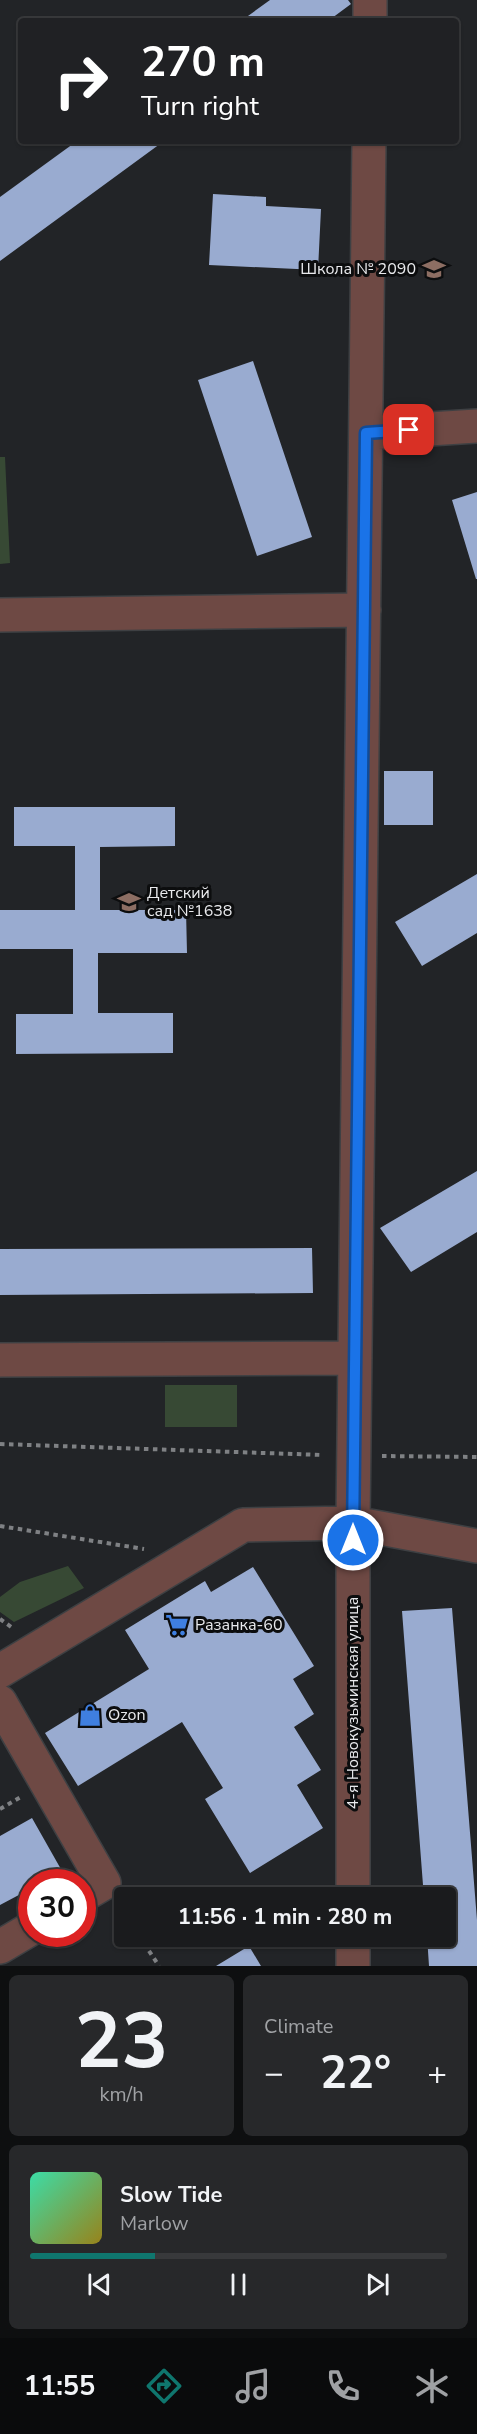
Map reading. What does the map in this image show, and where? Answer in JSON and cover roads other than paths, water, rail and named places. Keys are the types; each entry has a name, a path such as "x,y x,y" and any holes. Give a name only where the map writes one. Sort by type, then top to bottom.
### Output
{"street":[{"path":"370,0 370,18"},
{"name":"4-я Новокузьминская улица","path":"353,1887 353,1523 369,144"},
{"path":"366,433 477,426"},
{"path":"0,615 363,610"},
{"path":"0,1360 355,1358"},
{"path":"0,1671 243,1525 353,1523 477,1546"},
{"path":"0,1702 96,1869"},
{"path":"96,1869 104,1883 96,1888"},
{"path":"0,1947 18,1936"},
{"path":"353,1947 353,1966"}],"place":[{"name":"Школа № 2090","path":"434,269"},
{"name":"Детский сад №1638","path":"129,902"},
{"name":"Разанка-60","path":"177,1625"},
{"name":"Ozon","path":"90,1715"}]}
